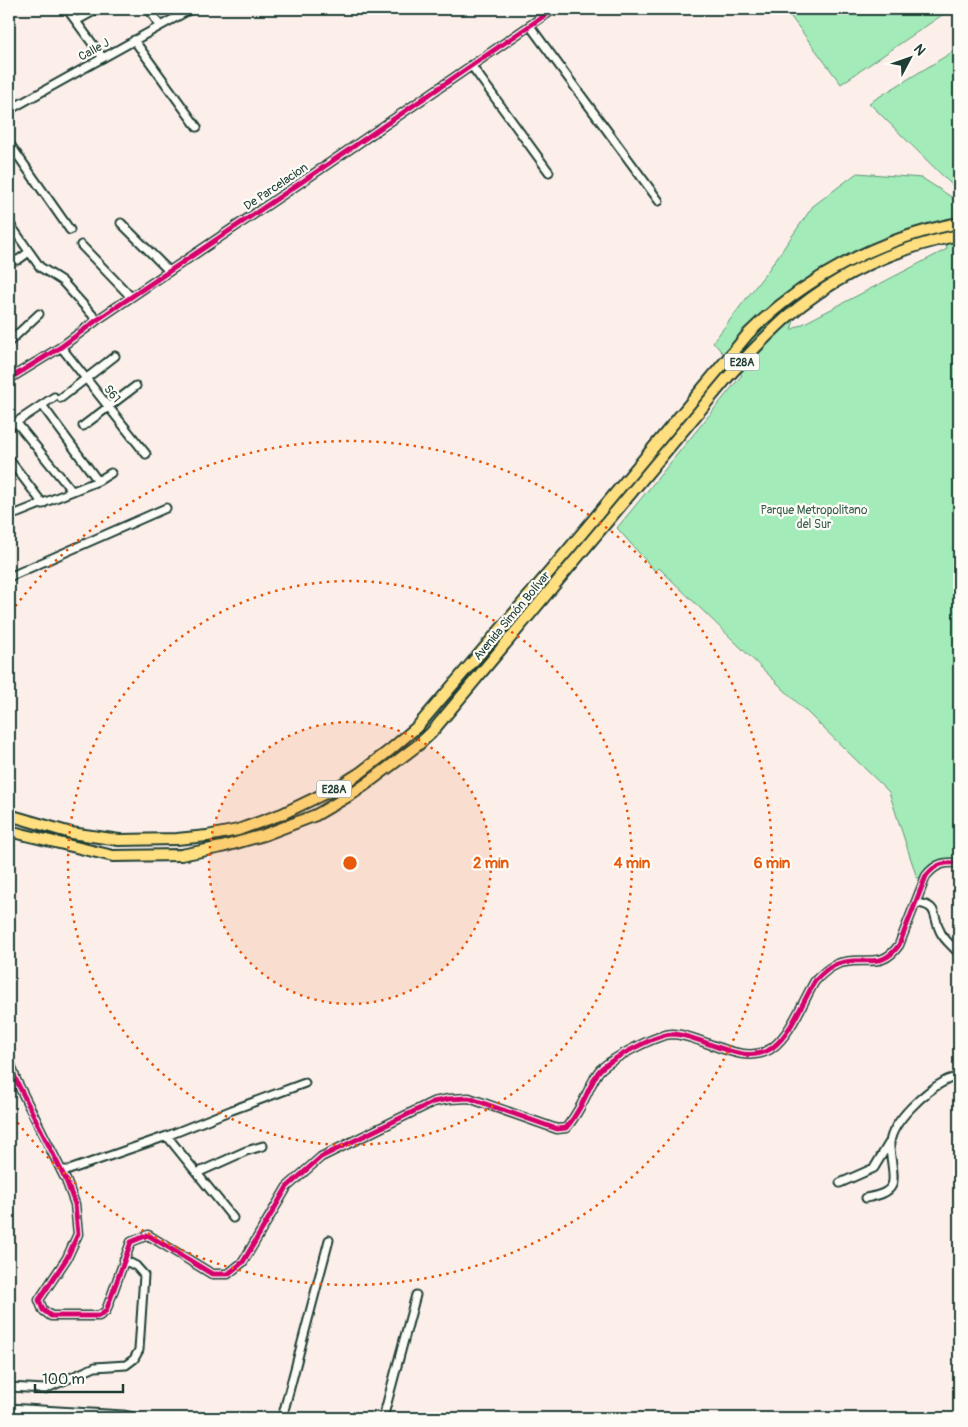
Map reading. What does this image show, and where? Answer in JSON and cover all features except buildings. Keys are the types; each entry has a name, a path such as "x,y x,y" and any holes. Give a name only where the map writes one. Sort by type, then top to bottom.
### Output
{"highway":[{"name":"Avenida Simón Bolívar","path":"9,815 71,833 119,840 178,839 238,830 310,802 336,788 377,761 418,726 748,334 761,321 803,288 863,254 937,227 959,222"},
{"name":"Avenida Simón Bolívar","path":"9,831 113,856 181,855 222,847 264,835 316,815 352,794 424,739 727,378 767,335 829,285 850,273 897,254 959,235"},
{"path":"568,550 577,558"}],"street":[{"path":"67,9 103,58"},
{"path":"76,21 98,9"},
{"path":"149,9 160,26"},
{"name":"Calle J","path":"9,110 190,9"},
{"name":"De Parcelacion","path":"9,379 61,347 97,320 554,9"},
{"path":"530,26 659,201"},
{"path":"134,40 196,127"},
{"path":"471,66 549,172"},
{"path":"9,143 70,230"},
{"path":"9,223 40,267 62,282 97,320"},
{"path":"120,223 169,271"},
{"path":"81,245 131,297"},
{"path":"9,260 18,260 29,252"},
{"path":"9,342 39,314"},
{"name":"S61","path":"61,347 146,454"},
{"path":"9,427 86,379 115,356"},
{"path":"83,426 136,386"},
{"path":"42,405 98,481"},
{"path":"16,422 72,491"},
{"path":"9,459 43,504"},
{"path":"12,512 43,504 98,481 111,473"},
{"path":"9,577 166,508"},
{"path":"9,1059 16,1080 61,1170 75,1204 78,1234 67,1258 39,1300 43,1310 50,1316 99,1316 106,1311 131,1242 148,1235 212,1274 228,1274 243,1262 286,1187 321,1157 433,1102 449,1098 469,1098 557,1128 566,1128 600,1070 635,1048 656,1038 674,1034 732,1052 743,1054 764,1053 782,1039 815,981 823,973 840,963 885,959 893,953 899,945 926,876 934,867 942,863 959,863"},
{"path":"916,903 930,906 942,934 959,954"},
{"path":"866,1198 884,1193 893,1184 890,1143 892,1134 907,1112 943,1082 959,1077"},
{"path":"9,1084 16,1080"},
{"path":"61,1170 69,1170 168,1136 305,1083"},
{"path":"168,1136 233,1218"},
{"path":"840,1183 874,1168 890,1143"},
{"path":"197,1173 246,1151 263,1146"},
{"path":"282,1418 329,1240"},
{"path":"9,1387 45,1389 95,1367 126,1365 134,1359 138,1350 144,1275 136,1266 124,1260"},
{"path":"383,1418 416,1295"},
{"path":"9,1408 54,1414 123,1414 139,1418"}],"green space":[{"path":"785,9 951,9 841,84"},
{"path":"959,48 959,192 869,103"},
{"name":"Parque Metropolitano del Sur","path":"857,173 922,178 953,198 959,209 959,863 917,878 889,792 659,568 655,571 617,528 742,375 713,342 769,269 813,206","holes":["945,238 947,249 791,330 797,311 846,269"]}],"cycle path":[{"path":"9,379 61,347 97,320 554,9"},
{"path":"9,1059 16,1080 66,1180 75,1204 78,1234 67,1258 39,1300 43,1310 51,1316 99,1316 106,1311 131,1242 148,1235 212,1274 228,1274 243,1262 287,1187 321,1157 433,1102 469,1098 557,1129 566,1128 577,1113 600,1070 625,1053 646,1042 673,1034 697,1039 736,1053 761,1053 772,1048 791,1026 818,978 840,963 875,961 887,957 899,945 926,876 933,868 941,864 959,863"}]}
